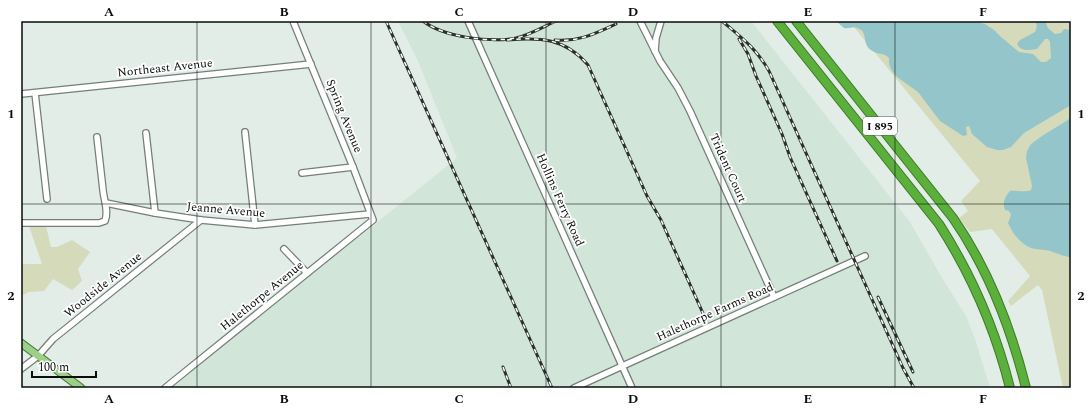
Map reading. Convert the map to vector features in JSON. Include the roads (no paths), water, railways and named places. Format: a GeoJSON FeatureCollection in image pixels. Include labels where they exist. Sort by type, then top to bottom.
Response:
{"type":"FeatureCollection","features":[{"type":"Feature","properties":{"kind":"highway","name":"I 895"},"geometry":{"type":"LineString","coordinates":[[777,21],[939,224],[982,300],[998,345],[1010,388]]}},
{"type":"Feature","properties":{"kind":"highway","name":"I 895"},"geometry":{"type":"LineString","coordinates":[[796,21],[964,233],[1000,303],[1015,347],[1026,388]]}},
{"type":"Feature","properties":{"kind":"main road"},"geometry":{"type":"LineString","coordinates":[[21,343],[80,388]]}},
{"type":"Feature","properties":{"kind":"street","name":"Spring Avenue"},"geometry":{"type":"LineString","coordinates":[[293,21],[353,167],[373,220]]}},
{"type":"Feature","properties":{"kind":"street","name":"Hollins Ferry Road"},"geometry":{"type":"LineString","coordinates":[[468,21],[632,388]]}},
{"type":"Feature","properties":{"kind":"street","name":"Trident Court"},"geometry":{"type":"LineString","coordinates":[[640,21],[655,52],[678,88],[690,111],[774,297]]}},
{"type":"Feature","properties":{"kind":"street"},"geometry":{"type":"LineString","coordinates":[[655,52],[656,38],[661,21]]}},
{"type":"Feature","properties":{"kind":"street","name":"Northeast Avenue"},"geometry":{"type":"LineString","coordinates":[[21,94],[311,64]]}},
{"type":"Feature","properties":{"kind":"street"},"geometry":{"type":"LineString","coordinates":[[35,93],[47,199]]}},
{"type":"Feature","properties":{"kind":"street"},"geometry":{"type":"LineString","coordinates":[[245,132],[255,225]]}},
{"type":"Feature","properties":{"kind":"street"},"geometry":{"type":"LineString","coordinates":[[146,133],[155,213]]}},
{"type":"Feature","properties":{"kind":"street"},"geometry":{"type":"LineString","coordinates":[[21,223],[105,222],[107,215],[106,203],[103,193],[97,136]]}},
{"type":"Feature","properties":{"kind":"street"},"geometry":{"type":"LineString","coordinates":[[302,173],[353,167]]}},
{"type":"Feature","properties":{"kind":"street","name":"Jeanne Avenue"},"geometry":{"type":"LineString","coordinates":[[106,203],[155,213],[201,220],[255,225],[370,214]]}},
{"type":"Feature","properties":{"kind":"street","name":"Woodside Avenue"},"geometry":{"type":"LineString","coordinates":[[21,369],[38,356],[53,339],[201,220]]}},
{"type":"Feature","properties":{"kind":"street","name":"Halethorpe Avenue"},"geometry":{"type":"LineString","coordinates":[[165,388],[373,220]]}},
{"type":"Feature","properties":{"kind":"street"},"geometry":{"type":"LineString","coordinates":[[284,249],[308,273]]}},
{"type":"Feature","properties":{"kind":"street","name":"Halethorpe Farms Road"},"geometry":{"type":"LineString","coordinates":[[574,388],[865,256]]}},
{"type":"Feature","properties":{"kind":"water"},"geometry":{"type":"Polygon","coordinates":[[[836,21],[976,22],[985,24],[994,30],[1019,52],[1033,54],[1041,62],[1046,62],[1051,58],[1050,42],[1048,39],[1045,39],[1037,49],[1023,49],[1017,44],[1020,40],[1035,32],[1037,26],[1035,21],[1045,21],[1048,28],[1055,34],[1061,33],[1064,29],[1071,30],[1071,105],[1024,133],[1011,147],[1003,150],[997,150],[987,147],[972,134],[969,126],[966,127],[967,135],[963,136],[940,121],[918,92],[897,77],[892,71],[889,64],[889,58],[885,55],[873,52],[868,47],[864,34],[861,30],[855,27],[844,28],[836,21]]]}},
{"type":"Feature","properties":{"kind":"water"},"geometry":{"type":"Polygon","coordinates":[[[1071,118],[1071,257],[1063,256],[1048,250],[1033,249],[1024,244],[1017,238],[1008,223],[1011,215],[1009,211],[1005,210],[1004,202],[1005,197],[1010,191],[1031,190],[1032,186],[1026,158],[1027,151],[1031,144],[1071,118]]]}},
{"type":"Feature","properties":{"kind":"railway"},"geometry":{"type":"LineString","coordinates":[[386,21],[552,388]]}},
{"type":"Feature","properties":{"kind":"railway"},"geometry":{"type":"LineString","coordinates":[[423,21],[432,27],[454,35],[493,40],[521,37],[556,21]]}},
{"type":"Feature","properties":{"kind":"railway"},"geometry":{"type":"LineString","coordinates":[[722,21],[754,50],[769,71],[903,368],[914,388]]}},
{"type":"Feature","properties":{"kind":"railway"},"geometry":{"type":"LineString","coordinates":[[555,40],[572,40],[593,34],[616,24]]}},
{"type":"Feature","properties":{"kind":"railway"},"geometry":{"type":"LineString","coordinates":[[507,40],[541,39],[561,44],[570,49],[588,65],[647,196],[661,220],[706,320]]}},
{"type":"Feature","properties":{"kind":"railway"},"geometry":{"type":"LineString","coordinates":[[739,39],[748,54],[756,76],[782,134],[790,157],[837,261]]}},
{"type":"Feature","properties":{"kind":"railway"},"geometry":{"type":"LineString","coordinates":[[878,297],[913,372]]}},
{"type":"Feature","properties":{"kind":"railway"},"geometry":{"type":"LineString","coordinates":[[503,367],[511,388]]}}]}
